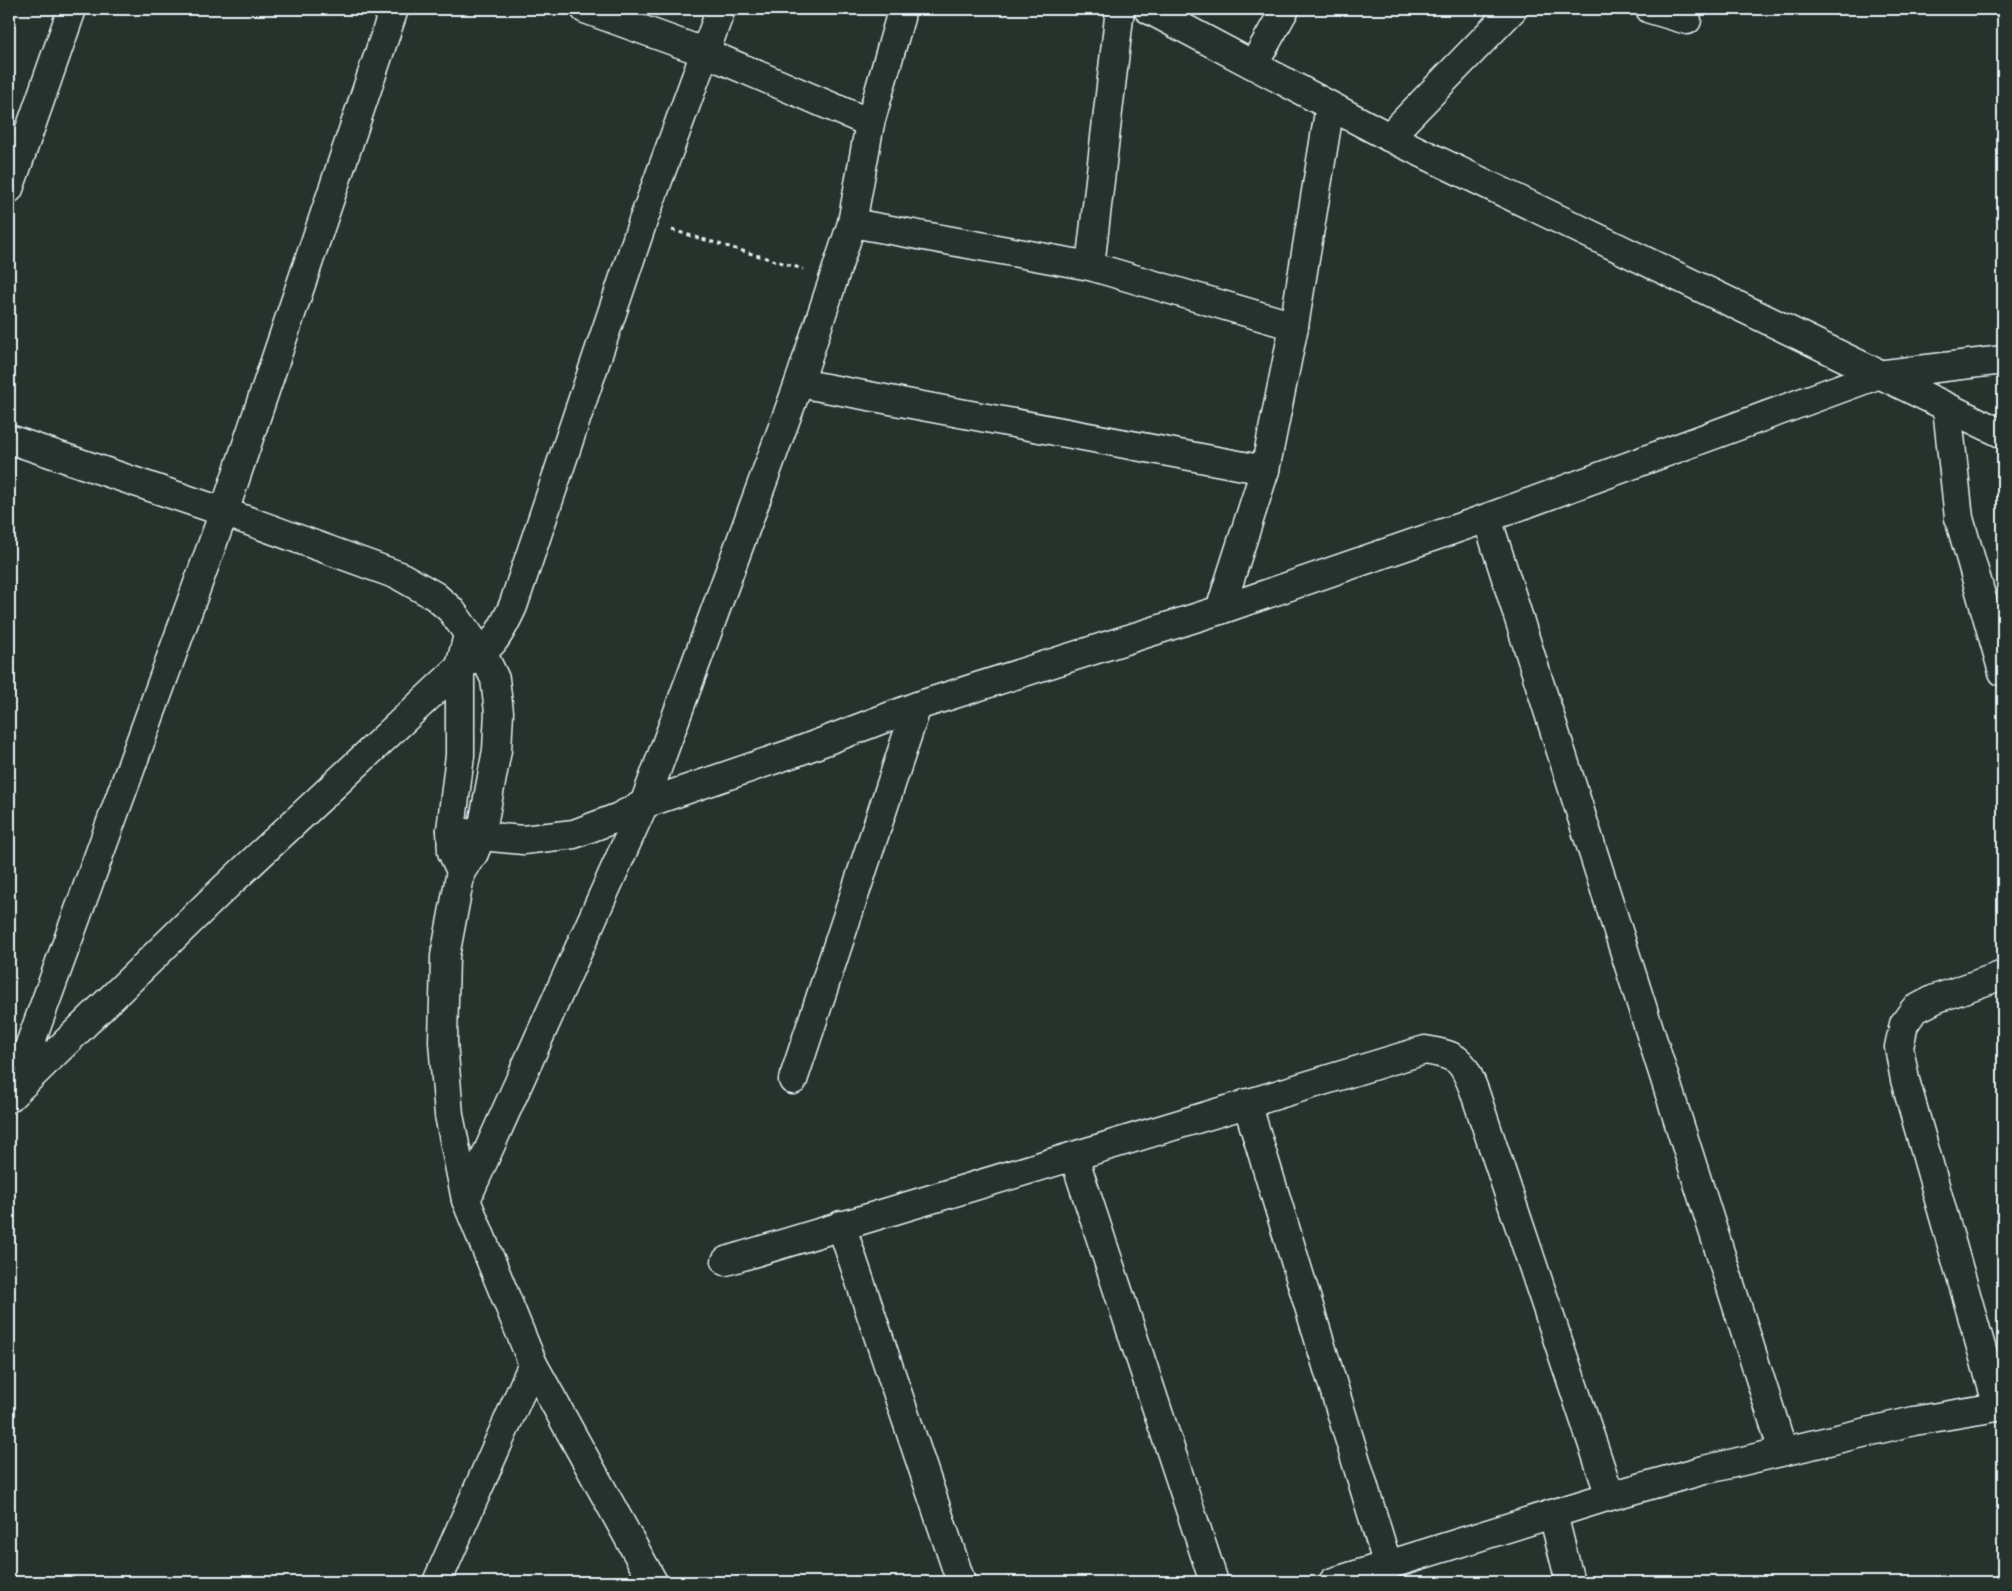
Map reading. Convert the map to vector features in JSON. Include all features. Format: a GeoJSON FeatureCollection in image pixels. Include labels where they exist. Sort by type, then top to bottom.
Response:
{"type":"FeatureCollection","features":[{"type":"Feature","properties":{"kind":"street"},"geometry":{"type":"LineString","coordinates":[[9,189],[72,9]]}},
{"type":"Feature","properties":{"kind":"street"},"geometry":{"type":"LineString","coordinates":[[9,1098],[26,1058],[224,512],[394,9]]}},
{"type":"Feature","properties":{"kind":"street"},"geometry":{"type":"LineString","coordinates":[[584,9],[704,52],[870,123]]}},
{"type":"Feature","properties":{"kind":"street"},"geometry":{"type":"LineString","coordinates":[[26,1058],[217,895],[460,667],[476,644],[501,632],[513,606],[643,221],[721,9]]}},
{"type":"Feature","properties":{"kind":"street"},"geometry":{"type":"LineString","coordinates":[[466,1200],[644,804],[799,383],[852,223],[870,123],[900,18],[900,9]]}},
{"type":"Feature","properties":{"kind":"street"},"geometry":{"type":"LineString","coordinates":[[1090,266],[1120,9]]}},
{"type":"Feature","properties":{"kind":"street"},"geometry":{"type":"LineString","coordinates":[[1148,9],[1389,137],[1877,375],[2003,434]]}},
{"type":"Feature","properties":{"kind":"street"},"geometry":{"type":"LineString","coordinates":[[1254,64],[1286,9]]}},
{"type":"Feature","properties":{"kind":"street"},"geometry":{"type":"LineString","coordinates":[[1389,137],[1513,9]]}},
{"type":"Feature","properties":{"kind":"street"},"geometry":{"type":"LineString","coordinates":[[1650,9],[1687,20]]}},
{"type":"Feature","properties":{"kind":"street"},"geometry":{"type":"LineString","coordinates":[[1220,610],[1265,470],[1294,326],[1330,106]]}},
{"type":"Feature","properties":{"kind":"street"},"geometry":{"type":"LineString","coordinates":[[852,223],[1090,266],[1294,326]]}},
{"type":"Feature","properties":{"kind":"street"},"geometry":{"type":"LineString","coordinates":[[451,830],[481,836],[523,840],[574,834],[620,816],[644,804],[799,751],[917,706],[1220,610],[1487,518],[1877,375],[2003,360]]}},
{"type":"Feature","properties":{"kind":"street"},"geometry":{"type":"LineString","coordinates":[[799,383],[1265,470]]}},
{"type":"Feature","properties":{"kind":"street"},"geometry":{"type":"LineString","coordinates":[[1947,408],[1958,518],[2003,672]]}},
{"type":"Feature","properties":{"kind":"street"},"geometry":{"type":"LineString","coordinates":[[9,439],[224,512],[400,576],[451,610],[476,644],[495,679],[500,712],[497,750],[481,836],[474,853],[461,871],[445,956],[444,1042],[449,1115],[466,1200],[533,1364],[653,1578]]}},
{"type":"Feature","properties":{"kind":"street"},"geometry":{"type":"LineString","coordinates":[[1487,518],[1783,1451]]}},
{"type":"Feature","properties":{"kind":"street"},"geometry":{"type":"LineString","coordinates":[[460,667],[460,755],[451,830],[452,852],[461,871]]}},
{"type":"Feature","properties":{"kind":"street"},"geometry":{"type":"LineString","coordinates":[[793,1080],[917,706]]}},
{"type":"Feature","properties":{"kind":"street"},"geometry":{"type":"LineString","coordinates":[[1333,1582],[1610,1496],[1783,1451],[1914,1420],[2001,1407],[1905,1080],[1899,1047],[1904,1024],[1914,1010],[1935,999],[2003,975]]}},
{"type":"Feature","properties":{"kind":"street"},"geometry":{"type":"LineString","coordinates":[[726,1261],[1425,1050],[1452,1056],[1464,1066],[1610,1496]]}},
{"type":"Feature","properties":{"kind":"street"},"geometry":{"type":"LineString","coordinates":[[1247,1103],[1388,1566]]}},
{"type":"Feature","properties":{"kind":"street"},"geometry":{"type":"LineString","coordinates":[[1074,1157],[1214,1582]]}},
{"type":"Feature","properties":{"kind":"street"},"geometry":{"type":"LineString","coordinates":[[841,1226],[961,1582]]}},
{"type":"Feature","properties":{"kind":"street"},"geometry":{"type":"LineString","coordinates":[[437,1582],[533,1364]]}},
{"type":"Feature","properties":{"kind":"street"},"geometry":{"type":"LineString","coordinates":[[1553,1514],[1570,1582]]}},
{"type":"Feature","properties":{"kind":"path"},"geometry":{"type":"LineString","coordinates":[[643,221],[834,279]]}}]}
